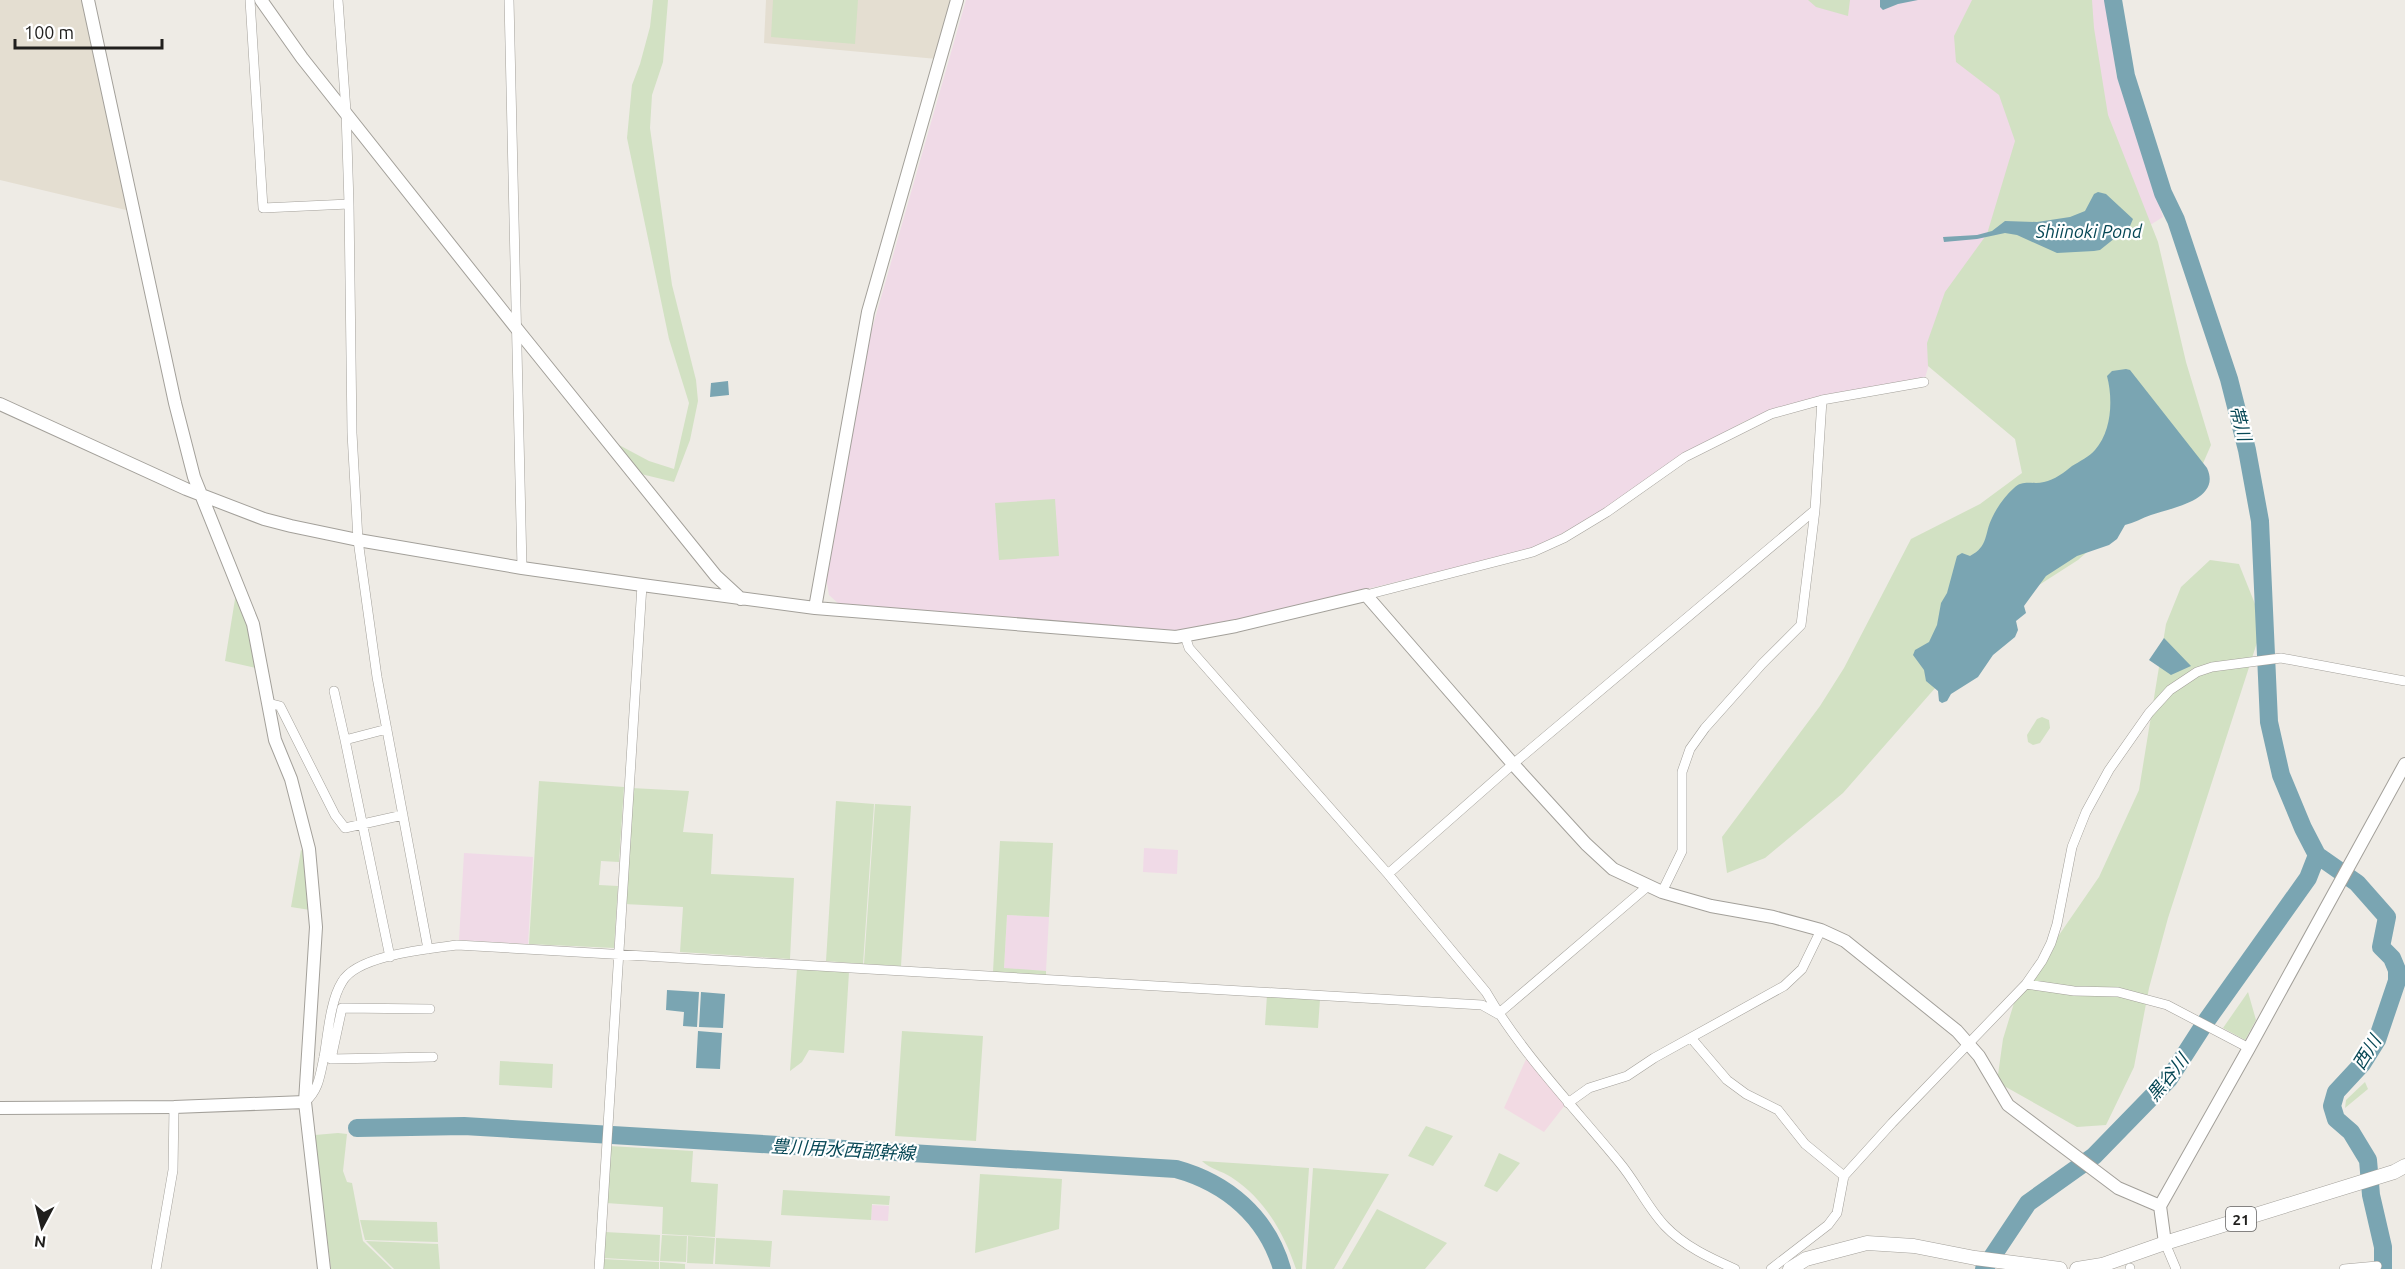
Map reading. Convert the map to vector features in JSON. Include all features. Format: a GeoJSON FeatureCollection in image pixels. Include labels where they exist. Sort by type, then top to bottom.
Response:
{"type":"FeatureCollection","features":[{"type":"Feature","properties":{"kind":"main road","name":"21"},"geometry":{"type":"LineString","coordinates":[[2077,1269],[2103,1267],[2165,1243],[2394,1172],[2405,1166]]}},
{"type":"Feature","properties":{"kind":"main road"},"geometry":{"type":"LineString","coordinates":[[1790,1269],[1867,1243],[1914,1246],[1975,1258],[2060,1269]]}},
{"type":"Feature","properties":{"kind":"street"},"geometry":{"type":"LineString","coordinates":[[88,0],[175,403],[200,493],[248,608],[263,671],[275,740],[291,779],[305,829],[313,884],[316,927],[305,1102],[324,1269]]}},
{"type":"Feature","properties":{"kind":"street"},"geometry":{"type":"LineString","coordinates":[[250,0],[264,208],[349,204]]}},
{"type":"Feature","properties":{"kind":"street"},"geometry":{"type":"LineString","coordinates":[[261,0],[303,57],[517,329],[716,576],[741,599]]}},
{"type":"Feature","properties":{"kind":"street"},"geometry":{"type":"LineString","coordinates":[[338,0],[346,111],[352,433],[358,540],[377,677],[428,949]]}},
{"type":"Feature","properties":{"kind":"street"},"geometry":{"type":"LineString","coordinates":[[509,0],[522,568]]}},
{"type":"Feature","properties":{"kind":"street"},"geometry":{"type":"LineString","coordinates":[[815,608],[868,312],[957,0]]}},
{"type":"Feature","properties":{"kind":"street"},"geometry":{"type":"LineString","coordinates":[[0,404],[264,519],[358,540],[522,568],[815,608],[1023,626],[1185,636],[1366,595],[1533,552],[1564,538],[1607,512],[1685,457],[1771,414],[1822,400],[1924,382]]}},
{"type":"Feature","properties":{"kind":"street"},"geometry":{"type":"LineString","coordinates":[[1662,892],[1682,851],[1682,772],[1690,749],[1705,728],[1747,680],[1801,624],[1815,510],[1822,400]]}},
{"type":"Feature","properties":{"kind":"street"},"geometry":{"type":"LineString","coordinates":[[1388,874],[1513,764],[1815,510]]}},
{"type":"Feature","properties":{"kind":"street"},"geometry":{"type":"LineString","coordinates":[[599,1269],[617,953],[642,585]]}},
{"type":"Feature","properties":{"kind":"street"},"geometry":{"type":"LineString","coordinates":[[1366,595],[1513,764],[1586,844],[1613,869],[1662,892],[1711,906],[1773,917],[1821,930],[1845,941],[1944,1019],[1969,1044],[1979,1056],[2008,1105],[2118,1188],[2160,1206]]}},
{"type":"Feature","properties":{"kind":"street"},"geometry":{"type":"LineString","coordinates":[[1185,636],[1189,648],[1388,874],[1486,992],[1498,1014],[1568,1103],[1621,1164],[1665,1226],[1695,1249],[1735,1269]]}},
{"type":"Feature","properties":{"kind":"street"},"geometry":{"type":"LineString","coordinates":[[1771,1269],[1828,1225],[1837,1213],[1844,1176],[2026,984],[2042,961],[2051,943],[2077,830],[2109,770],[2149,712],[2170,690],[2197,672],[2228,663],[2281,658],[2405,681]]}},
{"type":"Feature","properties":{"kind":"street"},"geometry":{"type":"LineString","coordinates":[[334,691],[390,957]]}},
{"type":"Feature","properties":{"kind":"street"},"geometry":{"type":"LineString","coordinates":[[268,703],[280,706],[335,815],[345,828],[403,815]]}},
{"type":"Feature","properties":{"kind":"street"},"geometry":{"type":"LineString","coordinates":[[345,740],[387,729]]}},
{"type":"Feature","properties":{"kind":"street"},"geometry":{"type":"LineString","coordinates":[[2176,1269],[2165,1243],[2160,1206],[2405,764]]}},
{"type":"Feature","properties":{"kind":"street"},"geometry":{"type":"LineString","coordinates":[[1498,1014],[1648,886]]}},
{"type":"Feature","properties":{"kind":"street"},"geometry":{"type":"LineString","coordinates":[[1568,1103],[1589,1088],[1627,1076],[1654,1058],[1784,986],[1802,969],[1821,930]]}},
{"type":"Feature","properties":{"kind":"street"},"geometry":{"type":"LineString","coordinates":[[0,1108],[174,1107],[305,1102],[317,1089],[340,984],[351,970],[390,957],[457,945],[1482,1005],[1498,1014]]}},
{"type":"Feature","properties":{"kind":"street"},"geometry":{"type":"LineString","coordinates":[[2026,984],[2074,991],[2118,992],[2167,1005],[2249,1048]]}},
{"type":"Feature","properties":{"kind":"street"},"geometry":{"type":"LineString","coordinates":[[430,1009],[342,1008],[331,1059],[433,1057]]}},
{"type":"Feature","properties":{"kind":"street"},"geometry":{"type":"LineString","coordinates":[[1692,1039],[1726,1080],[1746,1094],[1778,1110],[1805,1144],[1844,1176]]}},
{"type":"Feature","properties":{"kind":"street"},"geometry":{"type":"LineString","coordinates":[[156,1269],[173,1170],[174,1107]]}},
{"type":"Feature","properties":{"kind":"street"},"geometry":{"type":"LineString","coordinates":[[2344,1269],[2377,1266]]}},
{"type":"Feature","properties":{"kind":"shaded area"},"geometry":{"type":"Polygon","coordinates":[[[0,0],[87,0],[128,208],[126,210],[0,180],[0,0]]]}},
{"type":"Feature","properties":{"kind":"shaded area"},"geometry":{"type":"Polygon","coordinates":[[[766,0],[954,0],[937,59],[764,43],[766,0]]]}},
{"type":"Feature","properties":{"kind":"shaded area"},"geometry":{"type":"Polygon","coordinates":[[[966,0],[2107,0],[2116,74],[2163,217],[2084,266],[1944,312],[1925,378],[1768,412],[1743,422],[1683,456],[1606,509],[1536,548],[1185,633],[840,605],[829,595],[826,578],[870,336],[966,0]]]}},
{"type":"Feature","properties":{"kind":"shaded area"},"geometry":{"type":"Polygon","coordinates":[[[1144,848],[1178,850],[1177,874],[1143,872],[1144,848]]]}},
{"type":"Feature","properties":{"kind":"shaded area"},"geometry":{"type":"Polygon","coordinates":[[[464,853],[533,857],[528,944],[459,940],[464,853]]]}},
{"type":"Feature","properties":{"kind":"shaded area"},"geometry":{"type":"Polygon","coordinates":[[[1007,915],[1049,917],[1046,971],[1004,969],[1007,915]]]}},
{"type":"Feature","properties":{"kind":"shaded area"},"geometry":{"type":"Polygon","coordinates":[[[1527,1057],[1565,1105],[1544,1132],[1504,1108],[1527,1057]]]}},
{"type":"Feature","properties":{"kind":"shaded area"},"geometry":{"type":"Polygon","coordinates":[[[872,1205],[889,1206],[888,1221],[871,1220],[872,1205]]]}},
{"type":"Feature","properties":{"kind":"green space"},"geometry":{"type":"Polygon","coordinates":[[[653,0],[668,0],[663,62],[652,95],[650,128],[672,285],[696,380],[698,401],[690,440],[674,482],[641,474],[619,445],[649,461],[674,469],[689,403],[669,339],[627,138],[632,85],[650,27],[653,0]]]}},
{"type":"Feature","properties":{"kind":"green space"},"geometry":{"type":"Polygon","coordinates":[[[773,0],[858,0],[855,44],[771,37],[773,0]]]}},
{"type":"Feature","properties":{"kind":"green space"},"geometry":{"type":"Polygon","coordinates":[[[1808,0],[1850,0],[1848,16],[1816,7],[1808,0]]]}},
{"type":"Feature","properties":{"kind":"green space"},"geometry":{"type":"Polygon","coordinates":[[[1972,0],[2092,0],[2094,28],[2108,115],[2158,242],[2186,362],[2211,445],[2201,468],[2137,508],[2078,560],[2025,594],[1972,646],[1843,793],[1765,858],[1727,873],[1722,837],[1820,706],[1844,668],[1911,539],[1980,504],[2022,473],[2015,439],[1928,366],[1927,343],[1945,292],[1987,234],[2015,141],[1999,95],[1956,62],[1954,36],[1972,0]]]}},
{"type":"Feature","properties":{"kind":"green space"},"geometry":{"type":"Polygon","coordinates":[[[1055,499],[1059,556],[999,560],[995,503],[1055,499]]]}},
{"type":"Feature","properties":{"kind":"green space"},"geometry":{"type":"Polygon","coordinates":[[[2210,560],[2239,564],[2263,624],[2168,918],[2149,988],[2134,1067],[2106,1125],[2077,1127],[1997,1082],[2003,1039],[2014,1003],[2099,877],[2139,790],[2166,624],[2181,587],[2210,560]]]}},
{"type":"Feature","properties":{"kind":"green space"},"geometry":{"type":"Polygon","coordinates":[[[236,593],[248,623],[256,668],[225,661],[236,593]]]}},
{"type":"Feature","properties":{"kind":"green space"},"geometry":{"type":"Polygon","coordinates":[[[2042,717],[2049,720],[2050,728],[2040,743],[2033,745],[2028,742],[2027,735],[2037,719],[2042,717]]]}},
{"type":"Feature","properties":{"kind":"green space"},"geometry":{"type":"Polygon","coordinates":[[[539,781],[624,787],[619,862],[601,861],[599,885],[618,886],[614,948],[529,944],[539,781]]]}},
{"type":"Feature","properties":{"kind":"green space"},"geometry":{"type":"Polygon","coordinates":[[[631,788],[689,791],[683,832],[713,834],[711,874],[794,878],[790,959],[680,952],[683,907],[624,904],[631,788]]]}},
{"type":"Feature","properties":{"kind":"green space"},"geometry":{"type":"Polygon","coordinates":[[[836,801],[874,804],[863,964],[826,961],[836,801]]]}},
{"type":"Feature","properties":{"kind":"green space"},"geometry":{"type":"Polygon","coordinates":[[[875,804],[911,806],[901,966],[864,964],[875,804]]]}},
{"type":"Feature","properties":{"kind":"green space"},"geometry":{"type":"Polygon","coordinates":[[[1000,841],[1053,843],[1049,917],[1007,915],[1004,968],[1046,971],[1046,975],[993,972],[1000,841]]]}},
{"type":"Feature","properties":{"kind":"green space"},"geometry":{"type":"Polygon","coordinates":[[[301,850],[303,851],[310,910],[291,907],[301,850]]]}},
{"type":"Feature","properties":{"kind":"green space"},"geometry":{"type":"Polygon","coordinates":[[[797,968],[849,972],[844,1053],[809,1050],[802,1062],[790,1071],[797,968]]]}},
{"type":"Feature","properties":{"kind":"green space"},"geometry":{"type":"Polygon","coordinates":[[[2248,992],[2256,1020],[2245,1040],[2223,1028],[2248,992]]]}},
{"type":"Feature","properties":{"kind":"green space"},"geometry":{"type":"Polygon","coordinates":[[[1267,995],[1320,999],[1318,1028],[1265,1025],[1267,995]]]}},
{"type":"Feature","properties":{"kind":"green space"},"geometry":{"type":"Polygon","coordinates":[[[902,1031],[983,1036],[976,1141],[895,1136],[902,1031]]]}},
{"type":"Feature","properties":{"kind":"green space"},"geometry":{"type":"Polygon","coordinates":[[[500,1061],[553,1064],[552,1088],[499,1085],[500,1061]]]}},
{"type":"Feature","properties":{"kind":"green space"},"geometry":{"type":"Polygon","coordinates":[[[2365,1082],[2368,1089],[2345,1108],[2346,1100],[2365,1082]]]}},
{"type":"Feature","properties":{"kind":"green space"},"geometry":{"type":"Polygon","coordinates":[[[1426,1126],[1453,1136],[1433,1166],[1408,1156],[1426,1126]]]}},
{"type":"Feature","properties":{"kind":"green space"},"geometry":{"type":"Polygon","coordinates":[[[347,1134],[343,1171],[347,1182],[352,1183],[363,1241],[392,1269],[331,1269],[315,1135],[347,1134]]]}},
{"type":"Feature","properties":{"kind":"green space"},"geometry":{"type":"Polygon","coordinates":[[[610,1146],[693,1151],[691,1182],[718,1184],[715,1237],[662,1234],[663,1207],[606,1203],[610,1146]]]}},
{"type":"Feature","properties":{"kind":"green space"},"geometry":{"type":"Polygon","coordinates":[[[1499,1153],[1520,1163],[1497,1192],[1484,1186],[1499,1153]]]}},
{"type":"Feature","properties":{"kind":"green space"},"geometry":{"type":"Polygon","coordinates":[[[1202,1161],[1309,1168],[1302,1269],[1296,1269],[1279,1230],[1253,1195],[1231,1177],[1202,1161]]]}},
{"type":"Feature","properties":{"kind":"green space"},"geometry":{"type":"Polygon","coordinates":[[[1313,1168],[1389,1174],[1334,1269],[1306,1269],[1313,1168]]]}},
{"type":"Feature","properties":{"kind":"green space"},"geometry":{"type":"Polygon","coordinates":[[[980,1174],[1062,1179],[1059,1229],[975,1253],[980,1174]]]}},
{"type":"Feature","properties":{"kind":"green space"},"geometry":{"type":"Polygon","coordinates":[[[783,1190],[890,1196],[889,1205],[872,1204],[871,1220],[781,1215],[783,1190]]]}},
{"type":"Feature","properties":{"kind":"green space"},"geometry":{"type":"Polygon","coordinates":[[[1377,1209],[1447,1243],[1425,1269],[1342,1269],[1377,1209]]]}},
{"type":"Feature","properties":{"kind":"green space"},"geometry":{"type":"Polygon","coordinates":[[[360,1220],[437,1222],[438,1242],[365,1240],[360,1220]]]}},
{"type":"Feature","properties":{"kind":"green space"},"geometry":{"type":"Polygon","coordinates":[[[605,1232],[660,1235],[659,1261],[603,1258],[605,1232]]]}},
{"type":"Feature","properties":{"kind":"green space"},"geometry":{"type":"Polygon","coordinates":[[[662,1235],[687,1236],[686,1262],[660,1261],[662,1235]]]}},
{"type":"Feature","properties":{"kind":"green space"},"geometry":{"type":"Polygon","coordinates":[[[688,1236],[715,1238],[713,1264],[687,1263],[688,1236]]]}},
{"type":"Feature","properties":{"kind":"green space"},"geometry":{"type":"Polygon","coordinates":[[[716,1238],[772,1241],[770,1267],[715,1264],[716,1238]]]}},
{"type":"Feature","properties":{"kind":"green space"},"geometry":{"type":"Polygon","coordinates":[[[366,1241],[438,1244],[440,1269],[394,1269],[366,1241]]]}},
{"type":"Feature","properties":{"kind":"green space"},"geometry":{"type":"Polygon","coordinates":[[[603,1259],[659,1262],[659,1269],[603,1269],[603,1259]]]}},
{"type":"Feature","properties":{"kind":"green space"},"geometry":{"type":"Polygon","coordinates":[[[660,1262],[685,1264],[685,1269],[660,1269],[660,1262]]]}},
{"type":"Feature","properties":{"kind":"water"},"geometry":{"type":"Polygon","coordinates":[[[1880,0],[1918,0],[1883,10],[1880,7],[1880,0]]]}},
{"type":"Feature","properties":{"kind":"water","name":"Shiinoki Pond"},"geometry":{"type":"Polygon","coordinates":[[[2098,192],[2106,194],[2133,219],[2130,226],[2100,250],[2057,253],[2017,235],[2005,233],[1977,239],[1944,242],[1943,237],[1977,235],[1992,231],[2005,221],[2037,222],[2070,217],[2085,211],[2094,194],[2098,192]]]}},
{"type":"Feature","properties":{"kind":"water"},"geometry":{"type":"Polygon","coordinates":[[[2130,370],[2207,468],[2210,479],[2207,488],[2192,501],[2125,525],[2117,539],[2109,545],[2077,556],[2046,576],[2024,606],[2026,613],[2016,621],[2018,630],[2015,637],[1993,655],[1978,677],[1951,694],[1947,701],[1942,703],[1939,701],[1938,691],[1926,681],[1924,670],[1913,655],[1915,650],[1929,642],[1937,625],[1941,603],[1947,593],[1957,556],[1962,553],[1970,556],[1980,548],[1996,510],[2017,485],[2052,480],[2095,450],[2105,434],[2110,414],[2107,376],[2112,371],[2130,370]]]}},
{"type":"Feature","properties":{"kind":"water"},"geometry":{"type":"Polygon","coordinates":[[[728,381],[729,395],[710,397],[711,383],[728,381]]]}},
{"type":"Feature","properties":{"kind":"water"},"geometry":{"type":"Polygon","coordinates":[[[2164,638],[2191,666],[2171,675],[2149,660],[2164,638]]]}},
{"type":"Feature","properties":{"kind":"water"},"geometry":{"type":"Polygon","coordinates":[[[667,990],[699,992],[697,1027],[683,1026],[684,1012],[666,1010],[667,990]]]}},
{"type":"Feature","properties":{"kind":"water"},"geometry":{"type":"Polygon","coordinates":[[[701,992],[725,994],[723,1028],[699,1027],[701,992]]]}},
{"type":"Feature","properties":{"kind":"water"},"geometry":{"type":"Polygon","coordinates":[[[698,1031],[722,1033],[720,1069],[696,1068],[698,1031]]]}},
{"type":"Feature","properties":{"kind":"waterway","name":"帯川"},"geometry":{"type":"LineString","coordinates":[[2113,0],[2126,76],[2163,193],[2176,220],[2229,379],[2247,450],[2260,521],[2269,722],[2281,775],[2317,855],[2357,883],[2387,917],[2381,947],[2392,958],[2397,970],[2397,981],[2377,1040],[2362,1064],[2336,1092],[2332,1106],[2336,1119],[2351,1132],[2368,1160],[2371,1195],[2383,1247],[2383,1269]]}},
{"type":"Feature","properties":{"kind":"waterway","name":"黒谷川"},"geometry":{"type":"LineString","coordinates":[[1984,1269],[2028,1203],[2094,1156],[2169,1079],[2207,1020],[2308,878],[2317,855]]}},
{"type":"Feature","properties":{"kind":"waterway","name":"豊川用水西部幹線"},"geometry":{"type":"LineString","coordinates":[[357,1128],[464,1126],[1176,1169],[1212,1183],[1242,1205],[1266,1233],[1282,1269]]}},
{"type":"Feature","properties":{"kind":"water label","name":"西川"},"geometry":{"type":"Point","coordinates":[2366,1052]}}]}
